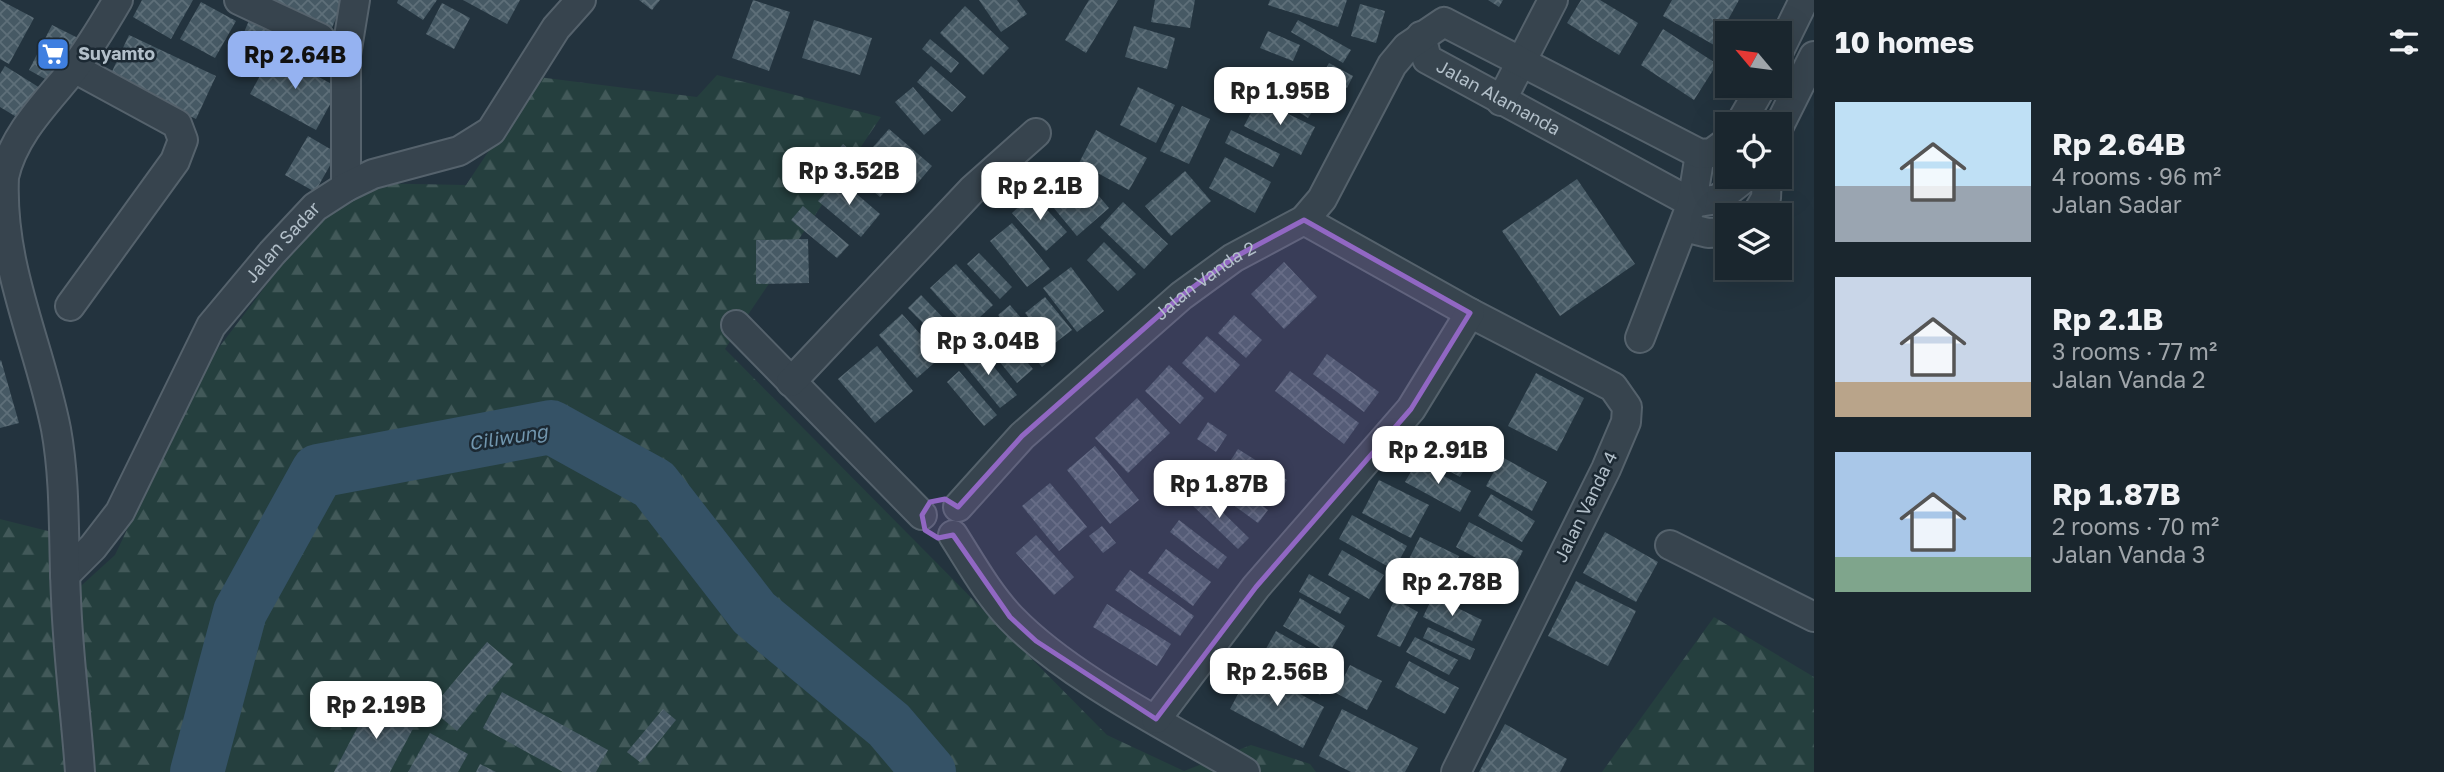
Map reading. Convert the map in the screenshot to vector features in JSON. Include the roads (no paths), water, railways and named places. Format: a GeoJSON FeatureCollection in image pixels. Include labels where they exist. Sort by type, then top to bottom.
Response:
{"type":"FeatureCollection","features":[{"type":"Feature","properties":{"kind":"street"},"geometry":{"type":"LineString","coordinates":[[239,0],[320,38]]}},
{"type":"Feature","properties":{"kind":"street"},"geometry":{"type":"LineString","coordinates":[[346,187],[346,55],[355,0]]}},
{"type":"Feature","properties":{"kind":"street","name":"Jalan Sadar"},"geometry":{"type":"LineString","coordinates":[[65,575],[93,547],[120,512],[211,326],[300,222],[315,207],[373,174],[459,150],[477,142],[491,131],[556,28],[582,0]]}},
{"type":"Feature","properties":{"kind":"street"},"geometry":{"type":"LineString","coordinates":[[1501,101],[1553,0]]}},
{"type":"Feature","properties":{"kind":"street"},"geometry":{"type":"LineString","coordinates":[[1792,24],[1804,0]]}},
{"type":"Feature","properties":{"kind":"street"},"geometry":{"type":"LineString","coordinates":[[80,772],[65,575],[64,508],[56,428],[8,279],[1,226],[4,177],[11,154],[23,131],[74,68],[111,2]]}},
{"type":"Feature","properties":{"kind":"street"},"geometry":{"type":"LineString","coordinates":[[1421,36],[1444,22],[1700,153],[1715,151]]}},
{"type":"Feature","properties":{"kind":"street","name":"Jalan Alamanda"},"geometry":{"type":"LineString","coordinates":[[1421,36],[1427,59],[1688,215],[1708,233],[1715,233]]}},
{"type":"Feature","properties":{"kind":"street","name":"Jalan Vanda 2"},"geometry":{"type":"LineString","coordinates":[[958,507],[1023,436],[1181,296],[1233,258],[1304,220],[1322,200],[1392,65],[1421,36]]}},
{"type":"Feature","properties":{"kind":"street"},"geometry":{"type":"LineString","coordinates":[[1786,112],[1814,55]]}},
{"type":"Feature","properties":{"kind":"street"},"geometry":{"type":"LineString","coordinates":[[70,306],[175,162],[183,140],[177,124],[74,68]]}},
{"type":"Feature","properties":{"kind":"street"},"geometry":{"type":"LineString","coordinates":[[791,382],[972,190],[1036,133]]}},
{"type":"Feature","properties":{"kind":"street"},"geometry":{"type":"LineString","coordinates":[[1640,338],[1688,215],[1700,153]]}},
{"type":"Feature","properties":{"kind":"street"},"geometry":{"type":"LineString","coordinates":[[1688,215],[1731,189]]}},
{"type":"Feature","properties":{"kind":"street"},"geometry":{"type":"LineString","coordinates":[[1156,719],[1256,587],[1411,409],[1470,313],[1304,220]]}},
{"type":"Feature","properties":{"kind":"street","name":"Jalan Vanda 4"},"geometry":{"type":"LineString","coordinates":[[1456,772],[1597,489],[1626,422],[1627,407],[1610,385],[1470,313]]}},
{"type":"Feature","properties":{"kind":"street"},"geometry":{"type":"LineString","coordinates":[[736,325],[922,515],[925,530],[937,538],[953,535],[961,522],[958,507],[945,499],[930,502],[922,515]]}},
{"type":"Feature","properties":{"kind":"street"},"geometry":{"type":"LineString","coordinates":[[953,535],[982,582],[1010,617],[1059,659],[1245,772]]}},
{"type":"Feature","properties":{"kind":"street"},"geometry":{"type":"LineString","coordinates":[[1670,545],[1814,617]]}},
{"type":"Feature","properties":{"kind":"waterway","name":"Ciliwung"},"geometry":{"type":"LineString","coordinates":[[197,772],[240,612],[318,471],[551,427],[654,484],[754,613],[889,725],[929,772]]}},
{"type":"Feature","properties":{"kind":"place","name":"Suyamto"},"geometry":{"type":"Point","coordinates":[53,54]}}]}
